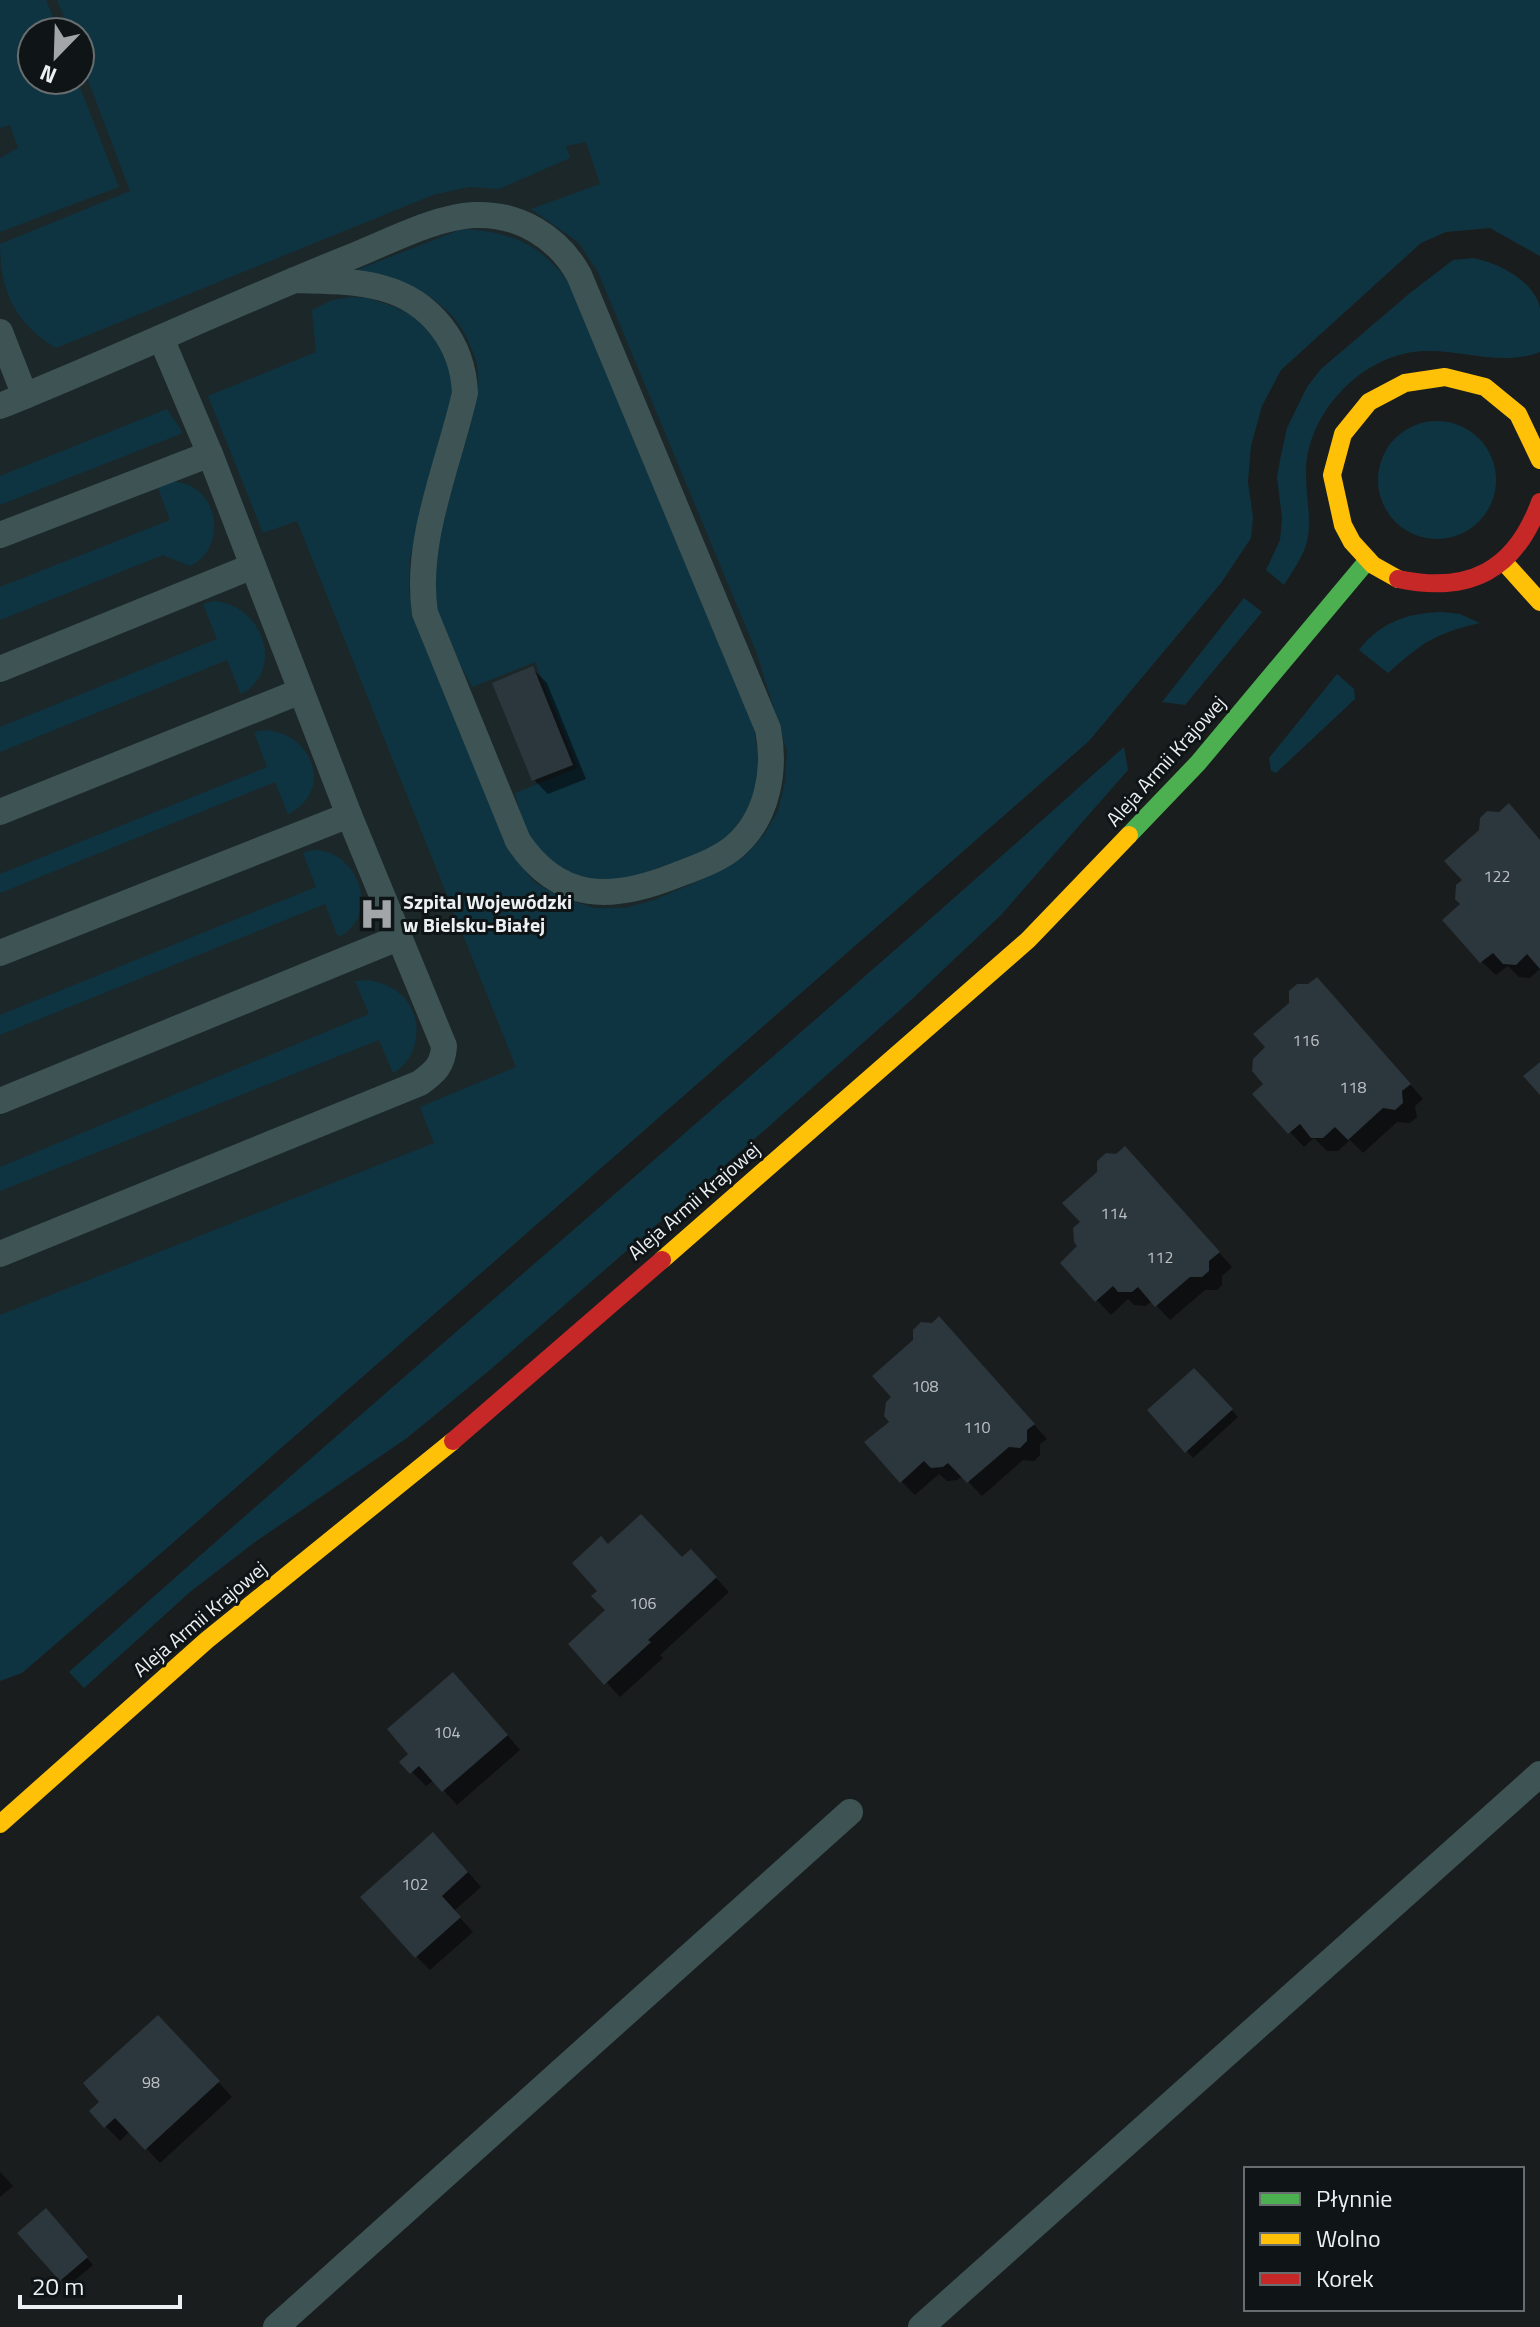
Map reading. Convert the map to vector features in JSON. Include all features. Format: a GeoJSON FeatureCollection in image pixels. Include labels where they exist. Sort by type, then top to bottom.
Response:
{"type":"FeatureCollection","features":[{"type":"Feature","properties":{"kind":"street"},"geometry":{"type":"LineString","coordinates":[[1540,460],[1523,419],[1499,396],[1471,382],[1440,376],[1408,380],[1378,394],[1355,415],[1339,443],[1332,474],[1335,506],[1347,535],[1368,560],[1392,577],[1421,585],[1450,586],[1479,578],[1504,562],[1523,543],[1540,502]]}},
{"type":"Feature","properties":{"kind":"street"},"geometry":{"type":"LineString","coordinates":[[1523,419],[1540,407]]}},
{"type":"Feature","properties":{"kind":"street","name":"Aleja Armii Krajowej"},"geometry":{"type":"LineString","coordinates":[[0,1824],[207,1640],[442,1451],[1028,940],[1198,763],[1368,560]]}},
{"type":"Feature","properties":{"kind":"street"},"geometry":{"type":"LineString","coordinates":[[1504,562],[1540,602]]}},
{"type":"Feature","properties":{"kind":"lane"},"geometry":{"type":"LineString","coordinates":[[0,406],[294,280],[452,217],[498,216],[537,230],[569,257],[579,275],[768,729],[773,753],[767,794],[748,831],[734,847],[716,858],[653,884],[603,894],[583,891],[562,882],[529,857],[518,841],[425,613],[422,593],[424,552],[465,393],[459,354],[452,339],[424,310],[384,288],[359,283],[294,280]]}},
{"type":"Feature","properties":{"kind":"lane"},"geometry":{"type":"LineString","coordinates":[[0,332],[25,396]]}},
{"type":"Feature","properties":{"kind":"lane"},"geometry":{"type":"LineString","coordinates":[[0,1254],[420,1083],[435,1072],[443,1060],[444,1046],[398,938],[210,454],[161,338]]}},
{"type":"Feature","properties":{"kind":"lane"},"geometry":{"type":"LineString","coordinates":[[0,535],[210,454]]}},
{"type":"Feature","properties":{"kind":"lane"},"geometry":{"type":"LineString","coordinates":[[0,669],[253,566]]}},
{"type":"Feature","properties":{"kind":"lane"},"geometry":{"type":"LineString","coordinates":[[0,812],[301,691]]}},
{"type":"Feature","properties":{"kind":"lane"},"geometry":{"type":"LineString","coordinates":[[0,953],[349,815]]}},
{"type":"Feature","properties":{"kind":"lane"},"geometry":{"type":"LineString","coordinates":[[0,1101],[398,938]]}},
{"type":"Feature","properties":{"kind":"lane"},"geometry":{"type":"LineString","coordinates":[[921,2327],[1540,1774]]}},
{"type":"Feature","properties":{"kind":"lane"},"geometry":{"type":"LineString","coordinates":[[276,2327],[850,1812]]}},
{"type":"Feature","properties":{"kind":"shaded area","name":"Szpital Wojewódzki w Bielsku-Białej"},"geometry":{"type":"Polygon","coordinates":[[[0,0],[552,0],[925,762],[0,1589],[0,0]]]}},
{"type":"Feature","properties":{"kind":"shaded area"},"geometry":{"type":"Polygon","coordinates":[[[0,0],[46,0],[52,16],[16,16],[16,96],[83,96],[119,187],[0,232],[0,158],[18,148],[10,125],[0,128],[0,0]]]}},
{"type":"Feature","properties":{"kind":"shaded area"},"geometry":{"type":"Polygon","coordinates":[[[57,0],[1540,0],[1540,256],[1490,228],[1446,232],[1421,243],[1281,370],[1262,406],[1251,446],[1248,482],[1253,517],[1251,538],[1221,583],[1089,741],[159,1555],[22,1673],[0,1681],[0,1315],[434,1143],[420,1107],[516,1067],[297,521],[263,533],[208,396],[316,352],[312,310],[332,300],[368,298],[395,307],[418,319],[449,357],[456,391],[410,558],[409,590],[414,620],[511,852],[534,882],[563,898],[594,908],[625,908],[654,900],[701,880],[744,857],[765,833],[778,811],[785,783],[787,751],[756,651],[598,272],[578,242],[531,209],[600,184],[586,142],[566,146],[570,158],[499,189],[469,187],[433,195],[56,348],[30,328],[13,304],[3,277],[0,244],[130,191],[94,96],[96,16],[64,16],[57,0]]]}},
{"type":"Feature","properties":{"kind":"shaded area"},"geometry":{"type":"Polygon","coordinates":[[[462,229],[496,233],[524,243],[548,259],[571,285],[750,713],[757,768],[750,803],[742,818],[730,833],[709,849],[629,879],[585,878],[559,866],[537,846],[524,824],[515,793],[578,768],[535,662],[472,687],[437,616],[433,592],[436,552],[444,513],[476,404],[478,379],[474,353],[457,321],[432,299],[403,284],[354,271],[462,229]]]}},
{"type":"Feature","properties":{"kind":"shaded area"},"geometry":{"type":"Polygon","coordinates":[[[1473,258],[1514,274],[1531,289],[1540,308],[1540,352],[1507,358],[1441,351],[1407,353],[1387,359],[1351,382],[1323,415],[1314,434],[1306,475],[1307,542],[1284,585],[1266,570],[1280,540],[1282,518],[1277,477],[1287,428],[1307,387],[1321,369],[1410,293],[1453,260],[1473,258]]]}},
{"type":"Feature","properties":{"kind":"shaded area"},"geometry":{"type":"Polygon","coordinates":[[[167,409],[183,433],[0,505],[0,476],[167,409]]]}},
{"type":"Feature","properties":{"kind":"shaded area"},"geometry":{"type":"Polygon","coordinates":[[[1437,421],[1460,425],[1479,438],[1492,457],[1496,480],[1492,503],[1479,522],[1460,535],[1437,539],[1414,535],[1395,522],[1382,503],[1378,480],[1382,457],[1395,438],[1414,425],[1437,421]]]}},
{"type":"Feature","properties":{"kind":"shaded area"},"geometry":{"type":"Polygon","coordinates":[[[170,481],[194,488],[210,506],[214,529],[212,540],[200,560],[190,566],[163,555],[0,620],[0,587],[170,520],[157,485],[170,481]]]}},
{"type":"Feature","properties":{"kind":"shaded area"},"geometry":{"type":"Polygon","coordinates":[[[1244,598],[1262,612],[1185,705],[1162,702],[1244,598]]]}},
{"type":"Feature","properties":{"kind":"shaded area"},"geometry":{"type":"Polygon","coordinates":[[[213,601],[245,613],[256,625],[263,640],[263,670],[255,683],[241,694],[227,660],[0,752],[0,727],[217,639],[203,604],[213,601]]]}},
{"type":"Feature","properties":{"kind":"shaded area"},"geometry":{"type":"Polygon","coordinates":[[[1418,614],[1460,614],[1480,623],[1430,640],[1388,673],[1359,650],[1376,632],[1396,621],[1418,614]]]}},
{"type":"Feature","properties":{"kind":"shaded area"},"geometry":{"type":"Polygon","coordinates":[[[1337,674],[1354,689],[1355,699],[1276,773],[1271,771],[1269,758],[1337,674]]]}},
{"type":"Feature","properties":{"kind":"shaded area"},"geometry":{"type":"Polygon","coordinates":[[[265,730],[296,741],[312,765],[314,779],[311,792],[302,804],[288,814],[275,782],[0,893],[0,874],[267,767],[254,732],[265,730]]]}},
{"type":"Feature","properties":{"kind":"shaded area"},"geometry":{"type":"Polygon","coordinates":[[[1124,747],[1128,770],[1001,915],[909,1002],[732,1159],[407,1438],[255,1542],[190,1592],[84,1688],[69,1672],[861,979],[1124,747]]]}},
{"type":"Feature","properties":{"kind":"shaded area"},"geometry":{"type":"Polygon","coordinates":[[[313,850],[342,860],[353,872],[359,886],[362,900],[359,915],[351,927],[338,937],[325,904],[0,1035],[0,1015],[316,887],[303,853],[313,850]]]}},
{"type":"Feature","properties":{"kind":"shaded area"},"geometry":{"type":"Polygon","coordinates":[[[368,980],[391,987],[413,1011],[416,1023],[414,1046],[403,1066],[393,1073],[379,1040],[0,1191],[0,1167],[369,1014],[355,981],[368,980]]]}},
{"type":"Feature","properties":{"kind":"building"},"geometry":{"type":"Polygon","coordinates":[[[533,666],[573,765],[532,781],[492,683],[533,666]]]}},
{"type":"Feature","properties":{"kind":"building"},"geometry":{"type":"Polygon","coordinates":[[[1509,803],[1540,840],[1540,969],[1527,954],[1516,965],[1503,964],[1493,953],[1480,963],[1442,920],[1460,904],[1455,899],[1456,885],[1462,880],[1444,861],[1479,830],[1480,818],[1487,811],[1499,812],[1509,803]]]}},
{"type":"Feature","properties":{"kind":"building"},"geometry":{"type":"Polygon","coordinates":[[[1317,977],[1411,1084],[1402,1091],[1403,1103],[1395,1110],[1383,1108],[1348,1140],[1335,1127],[1323,1138],[1311,1138],[1300,1124],[1288,1134],[1252,1094],[1263,1084],[1252,1071],[1253,1059],[1265,1047],[1253,1034],[1289,1003],[1289,991],[1297,984],[1308,984],[1317,977]]]}},
{"type":"Feature","properties":{"kind":"building"},"geometry":{"type":"Polygon","coordinates":[[[1540,1062],[1540,1095],[1523,1076],[1540,1062]]]}},
{"type":"Feature","properties":{"kind":"building"},"geometry":{"type":"Polygon","coordinates":[[[1125,1146],[1220,1252],[1209,1261],[1209,1271],[1202,1277],[1190,1277],[1155,1307],[1138,1287],[1132,1292],[1118,1292],[1113,1286],[1095,1302],[1060,1263],[1077,1246],[1073,1228],[1080,1222],[1062,1203],[1097,1172],[1097,1161],[1106,1153],[1116,1154],[1125,1146]]]}},
{"type":"Feature","properties":{"kind":"building"},"geometry":{"type":"Polygon","coordinates":[[[939,1316],[1035,1424],[1027,1430],[1027,1441],[1020,1448],[1009,1447],[967,1483],[948,1463],[943,1467],[931,1468],[924,1461],[900,1483],[864,1442],[889,1422],[884,1416],[886,1402],[891,1397],[872,1376],[913,1340],[913,1330],[921,1322],[932,1323],[939,1316]]]}},
{"type":"Feature","properties":{"kind":"building"},"geometry":{"type":"Polygon","coordinates":[[[1194,1368],[1233,1409],[1185,1453],[1147,1410],[1194,1368]]]}},
{"type":"Feature","properties":{"kind":"building"},"geometry":{"type":"Polygon","coordinates":[[[641,1514],[682,1557],[691,1549],[717,1577],[604,1685],[568,1644],[605,1610],[591,1596],[597,1591],[572,1563],[601,1536],[608,1544],[641,1514]]]}},
{"type":"Feature","properties":{"kind":"building"},"geometry":{"type":"Polygon","coordinates":[[[453,1672],[508,1735],[442,1792],[419,1766],[410,1774],[399,1762],[408,1754],[387,1729],[453,1672]]]}},
{"type":"Feature","properties":{"kind":"building"},"geometry":{"type":"Polygon","coordinates":[[[433,1832],[468,1872],[442,1896],[461,1917],[415,1958],[360,1897],[433,1832]]]}},
{"type":"Feature","properties":{"kind":"building"},"geometry":{"type":"Polygon","coordinates":[[[158,2015],[220,2081],[145,2150],[115,2118],[104,2128],[89,2111],[99,2102],[83,2083],[158,2015]]]}},
{"type":"Feature","properties":{"kind":"building"},"geometry":{"type":"Polygon","coordinates":[[[46,2208],[88,2257],[60,2281],[17,2233],[46,2208]]]}},
{"type":"Feature","properties":{"kind":"traffic: fast"},"geometry":{"type":"LineString","coordinates":[[1129,835],[1198,763],[1368,560]]}},
{"type":"Feature","properties":{"kind":"traffic: slow"},"geometry":{"type":"LineString","coordinates":[[1398,579],[1373,565],[1352,542],[1343,525],[1332,475],[1343,434],[1369,402],[1405,383],[1445,377],[1485,387],[1518,414],[1540,460]]}},
{"type":"Feature","properties":{"kind":"traffic: slow"},"geometry":{"type":"LineString","coordinates":[[1504,562],[1540,602]]}},
{"type":"Feature","properties":{"kind":"traffic: slow"},"geometry":{"type":"LineString","coordinates":[[662,1260],[1028,940],[1129,835]]}},
{"type":"Feature","properties":{"kind":"traffic: slow"},"geometry":{"type":"LineString","coordinates":[[0,1824],[207,1640],[453,1441]]}},
{"type":"Feature","properties":{"kind":"traffic: jam"},"geometry":{"type":"LineString","coordinates":[[1398,579],[1447,583],[1486,572],[1503,561],[1517,545],[1530,526],[1540,502]]}},
{"type":"Feature","properties":{"kind":"traffic: jam"},"geometry":{"type":"LineString","coordinates":[[453,1441],[662,1260]]}},
{"type":"Feature","properties":{"kind":"place","name":"Szpital Wojewódzki w Bielsku-Białej"},"geometry":{"type":"Point","coordinates":[377,914]}}]}
